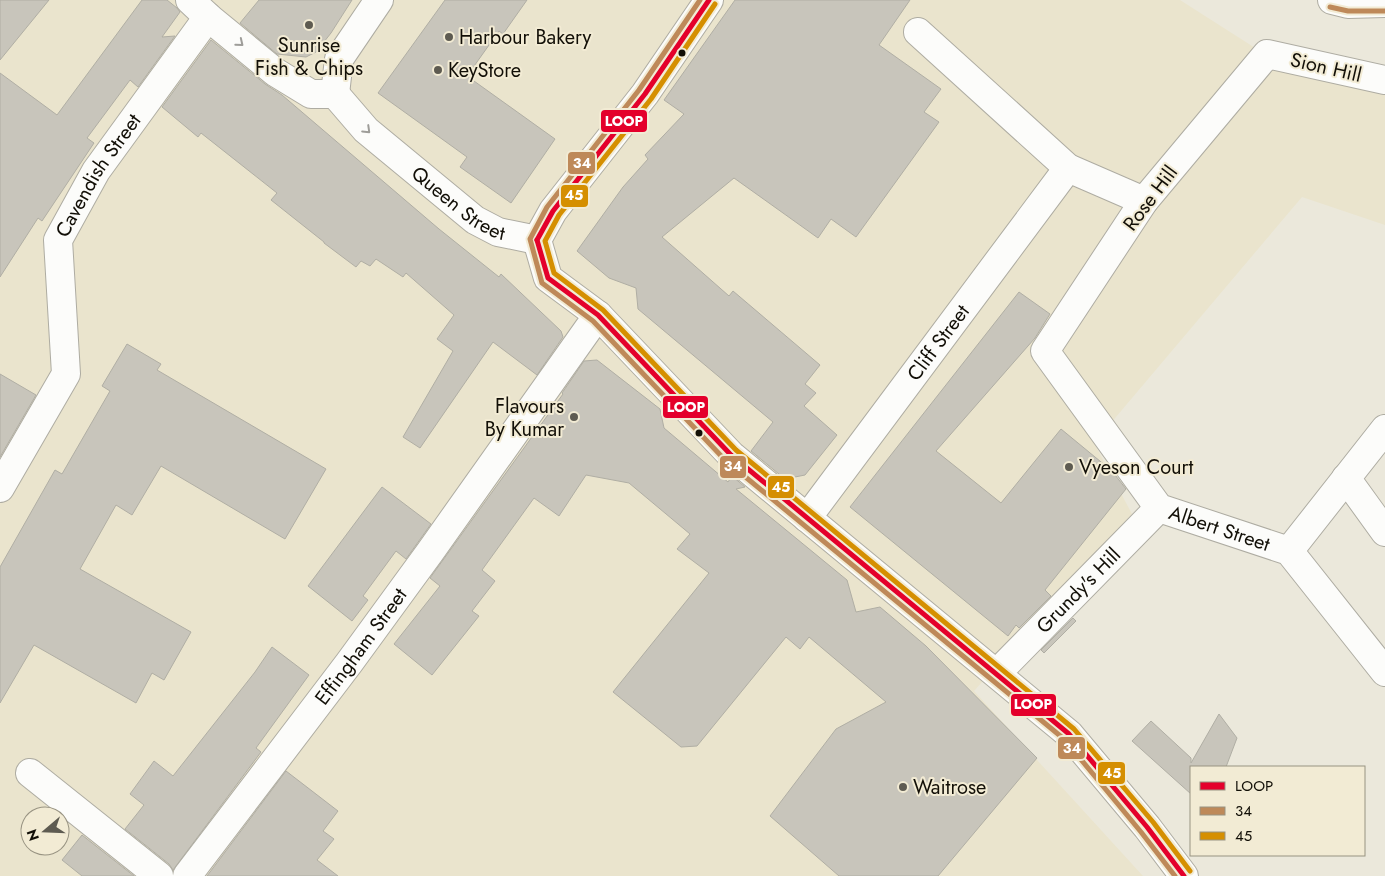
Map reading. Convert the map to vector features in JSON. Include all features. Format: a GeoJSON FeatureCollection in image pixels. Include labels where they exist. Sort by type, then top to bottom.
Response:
{"type":"FeatureCollection","features":[{"type":"Feature","properties":{"kind":"street"},"geometry":{"type":"LineString","coordinates":[[199,8],[275,72],[310,94],[335,94],[338,59],[379,0]]}},
{"type":"Feature","properties":{"kind":"street"},"geometry":{"type":"LineString","coordinates":[[537,240],[553,211],[645,94],[710,0]]}},
{"type":"Feature","properties":{"kind":"street"},"geometry":{"type":"LineString","coordinates":[[1332,0],[1348,4],[1385,4]]}},
{"type":"Feature","properties":{"kind":"street","name":"Cavendish Street"},"geometry":{"type":"LineString","coordinates":[[0,488],[66,374],[58,240],[96,171],[199,8]]}},
{"type":"Feature","properties":{"kind":"street"},"geometry":{"type":"LineString","coordinates":[[918,32],[1068,168],[1144,201]]}},
{"type":"Feature","properties":{"kind":"street","name":"Sion Hill"},"geometry":{"type":"LineString","coordinates":[[1267,54],[1385,80]]}},
{"type":"Feature","properties":{"kind":"street","name":"Rose Hill"},"geometry":{"type":"LineString","coordinates":[[1045,351],[1144,201],[1267,54]]}},
{"type":"Feature","properties":{"kind":"street","name":"Queen Street"},"geometry":{"type":"LineString","coordinates":[[335,94],[366,130],[476,220],[498,232],[537,240],[548,278],[598,315],[731,455],[997,673],[1068,734],[1147,827],[1184,876]]}},
{"type":"Feature","properties":{"kind":"street","name":"Cliff Street"},"geometry":{"type":"LineString","coordinates":[[807,518],[1068,168]]}},
{"type":"Feature","properties":{"kind":"street","name":"Effingham Street"},"geometry":{"type":"LineString","coordinates":[[187,876],[355,655],[598,315]]}},
{"type":"Feature","properties":{"kind":"street","name":"Albert Street"},"geometry":{"type":"LineString","coordinates":[[1045,351],[1160,508],[1289,551],[1385,672]]}},
{"type":"Feature","properties":{"kind":"street"},"geometry":{"type":"LineString","coordinates":[[1289,551],[1385,429]]}},
{"type":"Feature","properties":{"kind":"street"},"geometry":{"type":"LineString","coordinates":[[1346,478],[1385,532]]}},
{"type":"Feature","properties":{"kind":"street","name":"Grundy's Hill"},"geometry":{"type":"LineString","coordinates":[[997,673],[1160,508]]}},
{"type":"Feature","properties":{"kind":"street"},"geometry":{"type":"LineString","coordinates":[[30,773],[158,876]]}},
{"type":"Feature","properties":{"kind":"shaded area"},"geometry":{"type":"Polygon","coordinates":[[[0,0],[1180,0],[1263,53],[1385,92],[1385,225],[1302,197],[1094,443],[1132,514],[974,691],[1143,876],[0,876],[0,0]]]}},
{"type":"Feature","properties":{"kind":"building"},"geometry":{"type":"Polygon","coordinates":[[[0,0],[49,0],[0,60],[0,0]]]}},
{"type":"Feature","properties":{"kind":"building"},"geometry":{"type":"Polygon","coordinates":[[[142,0],[167,0],[177,8],[180,12],[162,37],[175,36],[138,87],[130,80],[87,138],[94,143],[42,221],[38,218],[0,277],[0,73],[57,115],[142,0]]]}},
{"type":"Feature","properties":{"kind":"building"},"geometry":{"type":"Polygon","coordinates":[[[259,0],[352,0],[331,33],[316,52],[306,57],[277,54],[240,23],[259,0]]]}},
{"type":"Feature","properties":{"kind":"building"},"geometry":{"type":"Polygon","coordinates":[[[445,0],[527,0],[503,34],[499,31],[467,76],[555,139],[511,203],[460,167],[467,157],[378,93],[445,0]]]}},
{"type":"Feature","properties":{"kind":"building"},"geometry":{"type":"Polygon","coordinates":[[[735,0],[910,0],[879,45],[941,89],[924,112],[939,122],[856,237],[831,219],[818,238],[734,178],[662,237],[729,296],[733,291],[820,365],[805,384],[816,393],[804,406],[837,435],[805,475],[785,479],[751,451],[773,422],[638,309],[636,288],[609,278],[577,251],[623,187],[648,159],[645,155],[684,114],[664,100],[735,0]]]}},
{"type":"Feature","properties":{"kind":"building"},"geometry":{"type":"Polygon","coordinates":[[[211,40],[265,84],[282,95],[439,229],[499,277],[501,274],[561,331],[563,337],[537,375],[493,342],[420,448],[403,437],[453,351],[437,339],[454,315],[406,273],[403,277],[376,259],[370,266],[361,261],[356,267],[271,200],[277,193],[201,133],[198,137],[162,107],[211,40]]]}},
{"type":"Feature","properties":{"kind":"building","name":"Vyeson Court"},"geometry":{"type":"Polygon","coordinates":[[[1019,292],[1050,314],[1035,338],[936,451],[1001,503],[1061,429],[1112,471],[1126,489],[1045,590],[1051,596],[1019,628],[1016,625],[1008,636],[850,507],[1019,292]]]}},
{"type":"Feature","properties":{"kind":"building"},"geometry":{"type":"Polygon","coordinates":[[[127,344],[161,364],[157,370],[326,469],[285,539],[161,466],[132,515],[116,505],[80,569],[191,632],[164,680],[152,673],[136,703],[34,645],[0,703],[0,567],[55,470],[62,474],[110,391],[102,386],[127,344]]]}},
{"type":"Feature","properties":{"kind":"building"},"geometry":{"type":"Polygon","coordinates":[[[597,360],[660,409],[664,428],[728,482],[732,476],[745,487],[736,489],[847,580],[856,612],[880,607],[926,646],[1037,758],[938,876],[839,876],[770,816],[836,729],[886,702],[809,637],[800,649],[786,637],[697,746],[681,747],[613,692],[709,573],[677,549],[690,534],[629,483],[586,475],[559,516],[534,498],[482,570],[495,581],[472,611],[479,616],[432,675],[394,644],[440,586],[430,578],[563,394],[584,361],[597,360]]]}},
{"type":"Feature","properties":{"kind":"building"},"geometry":{"type":"Polygon","coordinates":[[[0,374],[36,395],[0,457],[0,374]]]}},
{"type":"Feature","properties":{"kind":"building"},"geometry":{"type":"Polygon","coordinates":[[[382,487],[431,524],[406,559],[396,551],[363,596],[368,600],[352,621],[308,586],[382,487]]]}},
{"type":"Feature","properties":{"kind":"building"},"geometry":{"type":"Polygon","coordinates":[[[1073,618],[1076,621],[1044,653],[1041,650],[1073,618]]]}},
{"type":"Feature","properties":{"kind":"building"},"geometry":{"type":"Polygon","coordinates":[[[272,647],[309,675],[256,748],[261,752],[173,870],[169,864],[125,829],[144,805],[130,794],[154,761],[173,776],[255,672],[272,647]]]}},
{"type":"Feature","properties":{"kind":"building"},"geometry":{"type":"Polygon","coordinates":[[[1219,714],[1237,738],[1226,766],[1190,766],[1190,793],[1132,741],[1151,721],[1191,758],[1191,763],[1219,714]]]}},
{"type":"Feature","properties":{"kind":"building"},"geometry":{"type":"Polygon","coordinates":[[[286,771],[338,811],[323,831],[334,839],[317,860],[338,876],[207,876],[286,771]]]}},
{"type":"Feature","properties":{"kind":"building"},"geometry":{"type":"Polygon","coordinates":[[[82,835],[134,876],[82,876],[62,860],[65,856],[70,856],[70,850],[82,835]]]}},
{"type":"Feature","properties":{"kind":"transit line","name":"34"},"geometry":{"type":"LineString","coordinates":[[700,0],[639,90],[547,207],[530,239],[542,283],[593,321],[726,461],[1064,739],[1175,876]]}},
{"type":"Feature","properties":{"kind":"transit line","name":"LOOP"},"geometry":{"type":"LineString","coordinates":[[537,240],[553,211],[645,94],[709,0]]}},
{"type":"Feature","properties":{"kind":"transit line","name":"45"},"geometry":{"type":"LineString","coordinates":[[715,4],[651,99],[559,215],[545,241],[554,273],[603,310],[736,450],[1074,729],[1153,822],[1190,871]]}},
{"type":"Feature","properties":{"kind":"transit line","name":"34"},"geometry":{"type":"LineString","coordinates":[[1330,7],[1348,11],[1385,11]]}},
{"type":"Feature","properties":{"kind":"transit line","name":"LOOP"},"geometry":{"type":"LineString","coordinates":[[537,240],[548,278],[598,315],[731,455],[1069,734],[1147,827],[1184,876]]}},
{"type":"Feature","properties":{"kind":"place","name":"Sunrise Fish & Chips"},"geometry":{"type":"Point","coordinates":[309,25]}},
{"type":"Feature","properties":{"kind":"place","name":"Harbour Bakery"},"geometry":{"type":"Point","coordinates":[449,37]}},
{"type":"Feature","properties":{"kind":"place","name":"KeyStore"},"geometry":{"type":"Point","coordinates":[438,70]}},
{"type":"Feature","properties":{"kind":"place","name":"Flavours By Kumar"},"geometry":{"type":"Point","coordinates":[574,417]}},
{"type":"Feature","properties":{"kind":"place","name":"Vyeson Court"},"geometry":{"type":"Point","coordinates":[1069,467]}},
{"type":"Feature","properties":{"kind":"place","name":"Waitrose"},"geometry":{"type":"Point","coordinates":[903,787]}}]}
